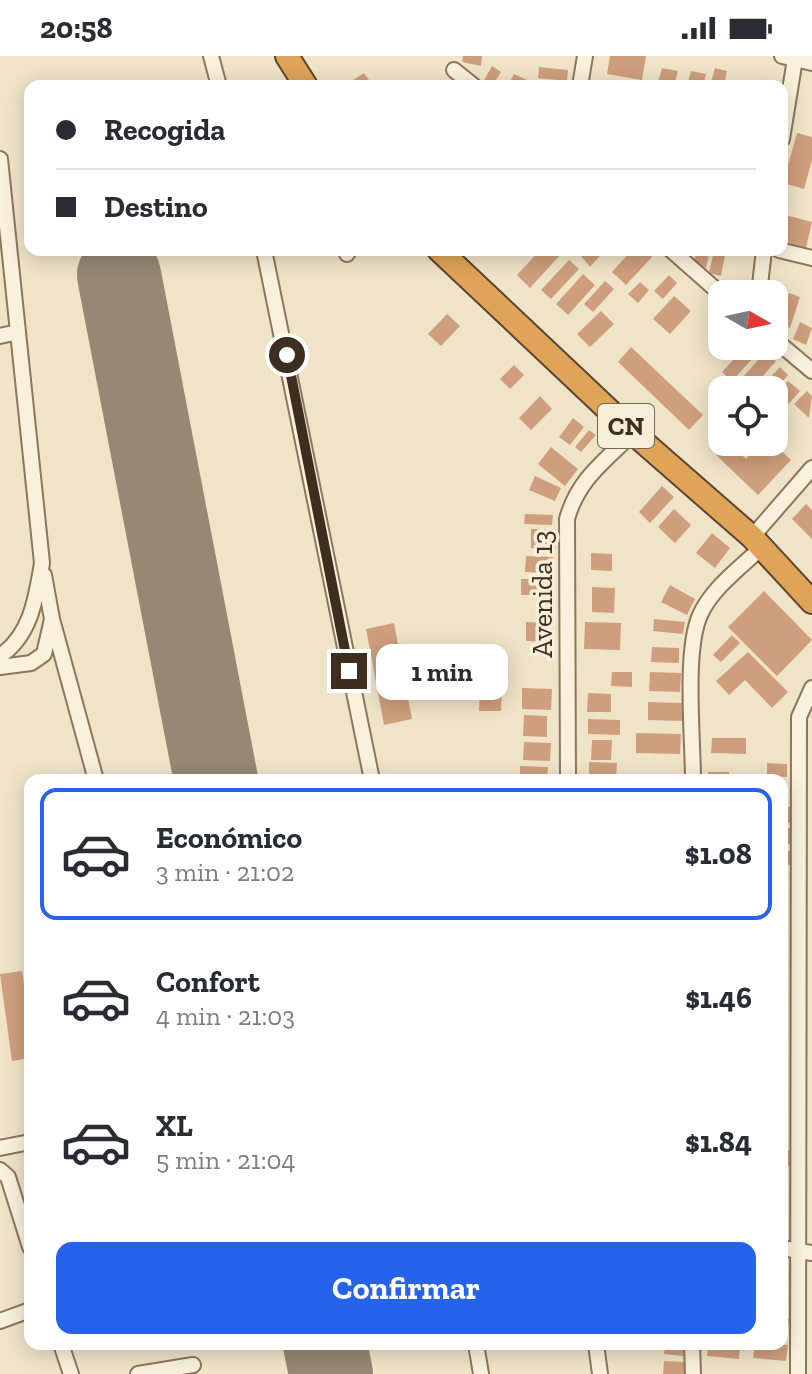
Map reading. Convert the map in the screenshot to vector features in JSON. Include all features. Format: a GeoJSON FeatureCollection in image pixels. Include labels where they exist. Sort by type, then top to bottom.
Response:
{"type":"FeatureCollection","features":[{"type":"Feature","properties":{"kind":"highway"},"geometry":{"type":"LineString","coordinates":[[287,56],[302,80]]}},
{"type":"Feature","properties":{"kind":"highway","name":"CN"},"geometry":{"type":"LineString","coordinates":[[445,256],[633,433],[757,542],[812,602]]}},
{"type":"Feature","properties":{"kind":"street"},"geometry":{"type":"LineString","coordinates":[[211,56],[217,80]]}},
{"type":"Feature","properties":{"kind":"street"},"geometry":{"type":"LineString","coordinates":[[581,80],[585,56]]}},
{"type":"Feature","properties":{"kind":"street"},"geometry":{"type":"LineString","coordinates":[[786,80],[788,58],[812,63]]}},
{"type":"Feature","properties":{"kind":"street"},"geometry":{"type":"LineString","coordinates":[[454,70],[466,80]]}},
{"type":"Feature","properties":{"kind":"street"},"geometry":{"type":"LineString","coordinates":[[0,159],[42,563],[52,619],[94,774]]}},
{"type":"Feature","properties":{"kind":"street"},"geometry":{"type":"LineString","coordinates":[[788,252],[812,258]]}},
{"type":"Feature","properties":{"kind":"street"},"geometry":{"type":"LineString","coordinates":[[265,256],[371,774]]}},
{"type":"Feature","properties":{"kind":"street"},"geometry":{"type":"LineString","coordinates":[[678,256],[708,283]]}},
{"type":"Feature","properties":{"kind":"street"},"geometry":{"type":"LineString","coordinates":[[761,280],[763,256]]}},
{"type":"Feature","properties":{"kind":"street"},"geometry":{"type":"LineString","coordinates":[[0,336],[18,332]]}},
{"type":"Feature","properties":{"kind":"street"},"geometry":{"type":"LineString","coordinates":[[788,351],[812,371]]}},
{"type":"Feature","properties":{"kind":"street","name":"Avenida 13"},"geometry":{"type":"LineString","coordinates":[[568,774],[567,519],[573,495],[633,433]]}},
{"type":"Feature","properties":{"kind":"street"},"geometry":{"type":"LineString","coordinates":[[693,774],[693,639],[700,614],[810,475]]}},
{"type":"Feature","properties":{"kind":"street"},"geometry":{"type":"LineString","coordinates":[[0,656],[23,633],[36,601],[42,563]]}},
{"type":"Feature","properties":{"kind":"street"},"geometry":{"type":"LineString","coordinates":[[0,667],[31,663],[44,654],[52,619]]}},
{"type":"Feature","properties":{"kind":"street"},"geometry":{"type":"LineString","coordinates":[[798,1374],[799,717],[812,688]]}},
{"type":"Feature","properties":{"kind":"street"},"geometry":{"type":"LineString","coordinates":[[0,1148],[24,1143]]}},
{"type":"Feature","properties":{"kind":"street"},"geometry":{"type":"LineString","coordinates":[[0,1170],[8,1177],[24,1228]]}},
{"type":"Feature","properties":{"kind":"street"},"geometry":{"type":"LineString","coordinates":[[0,1321],[24,1312]]}},
{"type":"Feature","properties":{"kind":"street"},"geometry":{"type":"LineString","coordinates":[[63,1350],[71,1374]]}},
{"type":"Feature","properties":{"kind":"street"},"geometry":{"type":"LineString","coordinates":[[477,1350],[481,1374]]}},
{"type":"Feature","properties":{"kind":"street"},"geometry":{"type":"LineString","coordinates":[[597,1350],[600,1374]]}},
{"type":"Feature","properties":{"kind":"street"},"geometry":{"type":"LineString","coordinates":[[692,1350],[693,1374]]}},
{"type":"Feature","properties":{"kind":"street"},"geometry":{"type":"LineString","coordinates":[[138,1374],[193,1365]]}},
{"type":"Feature","properties":{"kind":"building"},"geometry":{"type":"Polygon","coordinates":[[[463,56],[482,56],[481,66],[462,62],[463,56]]]}},
{"type":"Feature","properties":{"kind":"building"},"geometry":{"type":"Polygon","coordinates":[[[610,56],[646,56],[642,80],[607,74],[610,56]]]}},
{"type":"Feature","properties":{"kind":"building"},"geometry":{"type":"Polygon","coordinates":[[[492,66],[501,72],[496,80],[484,80],[492,66]]]}},
{"type":"Feature","properties":{"kind":"building"},"geometry":{"type":"Polygon","coordinates":[[[539,67],[568,70],[567,80],[538,78],[539,67]]]}},
{"type":"Feature","properties":{"kind":"building"},"geometry":{"type":"Polygon","coordinates":[[[662,68],[678,71],[676,80],[659,80],[662,68]]]}},
{"type":"Feature","properties":{"kind":"building"},"geometry":{"type":"Polygon","coordinates":[[[715,68],[727,71],[725,80],[712,80],[715,68]]]}},
{"type":"Feature","properties":{"kind":"building"},"geometry":{"type":"Polygon","coordinates":[[[691,71],[706,74],[704,80],[689,80],[691,71]]]}},
{"type":"Feature","properties":{"kind":"building"},"geometry":{"type":"Polygon","coordinates":[[[364,73],[369,80],[353,80],[364,73]]]}},
{"type":"Feature","properties":{"kind":"building"},"geometry":{"type":"Polygon","coordinates":[[[514,74],[527,80],[511,80],[514,74]]]}},
{"type":"Feature","properties":{"kind":"building"},"geometry":{"type":"Polygon","coordinates":[[[797,133],[812,137],[812,160],[804,189],[788,184],[788,165],[797,133]]]}},
{"type":"Feature","properties":{"kind":"building"},"geometry":{"type":"Polygon","coordinates":[[[788,216],[812,222],[805,252],[788,248],[788,216]]]}},
{"type":"Feature","properties":{"kind":"building"},"geometry":{"type":"Polygon","coordinates":[[[534,256],[559,256],[530,288],[517,275],[534,256]]]}},
{"type":"Feature","properties":{"kind":"building"},"geometry":{"type":"Polygon","coordinates":[[[581,256],[600,256],[590,267],[581,256]]]}},
{"type":"Feature","properties":{"kind":"building"},"geometry":{"type":"Polygon","coordinates":[[[627,256],[652,257],[626,285],[612,272],[627,256]]]}},
{"type":"Feature","properties":{"kind":"building"},"geometry":{"type":"Polygon","coordinates":[[[696,256],[709,256],[706,268],[693,266],[696,256]]]}},
{"type":"Feature","properties":{"kind":"building"},"geometry":{"type":"Polygon","coordinates":[[[713,256],[725,256],[721,276],[709,273],[713,256]]]}},
{"type":"Feature","properties":{"kind":"building"},"geometry":{"type":"Polygon","coordinates":[[[569,260],[579,269],[551,299],[541,290],[569,260]]]}},
{"type":"Feature","properties":{"kind":"building"},"geometry":{"type":"Polygon","coordinates":[[[583,274],[595,285],[568,315],[556,304],[583,274]]]}},
{"type":"Feature","properties":{"kind":"building"},"geometry":{"type":"Polygon","coordinates":[[[669,275],[677,283],[663,299],[654,291],[669,275]]]}},
{"type":"Feature","properties":{"kind":"building"},"geometry":{"type":"Polygon","coordinates":[[[605,281],[614,289],[593,312],[584,304],[605,281]]]}},
{"type":"Feature","properties":{"kind":"building"},"geometry":{"type":"Polygon","coordinates":[[[640,282],[649,290],[638,303],[628,294],[640,282]]]}},
{"type":"Feature","properties":{"kind":"building"},"geometry":{"type":"Polygon","coordinates":[[[789,293],[800,297],[790,328],[788,327],[789,293]]]}},
{"type":"Feature","properties":{"kind":"building"},"geometry":{"type":"Polygon","coordinates":[[[674,296],[691,311],[670,334],[653,319],[674,296]]]}},
{"type":"Feature","properties":{"kind":"building"},"geometry":{"type":"Polygon","coordinates":[[[601,311],[614,324],[590,347],[577,334],[601,311]]]}},
{"type":"Feature","properties":{"kind":"building"},"geometry":{"type":"Polygon","coordinates":[[[447,314],[460,326],[441,346],[428,334],[447,314]]]}},
{"type":"Feature","properties":{"kind":"building"},"geometry":{"type":"Polygon","coordinates":[[[800,322],[812,328],[806,345],[793,339],[800,322]]]}},
{"type":"Feature","properties":{"kind":"building"},"geometry":{"type":"Polygon","coordinates":[[[631,347],[703,415],[689,430],[618,362],[631,347]]]}},
{"type":"Feature","properties":{"kind":"building"},"geometry":{"type":"Polygon","coordinates":[[[733,360],[751,360],[737,376],[726,376],[722,372],[733,360]]]}},
{"type":"Feature","properties":{"kind":"building"},"geometry":{"type":"Polygon","coordinates":[[[758,360],[776,361],[763,376],[744,376],[758,360]]]}},
{"type":"Feature","properties":{"kind":"building"},"geometry":{"type":"Polygon","coordinates":[[[514,365],[524,375],[510,389],[500,379],[514,365]]]}},
{"type":"Feature","properties":{"kind":"building"},"geometry":{"type":"Polygon","coordinates":[[[780,367],[788,375],[787,376],[772,376],[780,367]]]}},
{"type":"Feature","properties":{"kind":"building"},"geometry":{"type":"Polygon","coordinates":[[[788,381],[800,391],[788,404],[788,381]]]}},
{"type":"Feature","properties":{"kind":"building"},"geometry":{"type":"Polygon","coordinates":[[[807,391],[812,396],[809,418],[794,404],[807,391]]]}},
{"type":"Feature","properties":{"kind":"building"},"geometry":{"type":"Polygon","coordinates":[[[540,396],[552,409],[531,430],[519,418],[540,396]]]}},
{"type":"Feature","properties":{"kind":"building"},"geometry":{"type":"Polygon","coordinates":[[[573,418],[584,427],[570,445],[559,437],[573,418]]]}},
{"type":"Feature","properties":{"kind":"building"},"geometry":{"type":"Polygon","coordinates":[[[589,430],[596,435],[581,452],[575,447],[589,430]]]}},
{"type":"Feature","properties":{"kind":"building"},"geometry":{"type":"Polygon","coordinates":[[[551,447],[578,469],[565,486],[538,464],[551,447]]]}},
{"type":"Feature","properties":{"kind":"building"},"geometry":{"type":"Polygon","coordinates":[[[717,456],[743,456],[746,459],[749,456],[787,456],[791,460],[758,495],[717,456]]]}},
{"type":"Feature","properties":{"kind":"building"},"geometry":{"type":"Polygon","coordinates":[[[535,476],[561,488],[555,501],[529,490],[535,476]]]}},
{"type":"Feature","properties":{"kind":"building"},"geometry":{"type":"Polygon","coordinates":[[[662,486],[674,497],[650,523],[639,512],[662,486]]]}},
{"type":"Feature","properties":{"kind":"building"},"geometry":{"type":"Polygon","coordinates":[[[806,504],[812,510],[812,539],[792,519],[806,504]]]}},
{"type":"Feature","properties":{"kind":"building"},"geometry":{"type":"Polygon","coordinates":[[[674,509],[691,525],[675,543],[658,527],[674,509]]]}},
{"type":"Feature","properties":{"kind":"building"},"geometry":{"type":"Polygon","coordinates":[[[525,514],[553,515],[552,525],[524,524],[525,514]]]}},
{"type":"Feature","properties":{"kind":"building"},"geometry":{"type":"Polygon","coordinates":[[[531,529],[556,529],[556,549],[531,548],[531,529]]]}},
{"type":"Feature","properties":{"kind":"building"},"geometry":{"type":"Polygon","coordinates":[[[712,533],[730,548],[715,568],[696,553],[712,533]]]}},
{"type":"Feature","properties":{"kind":"building"},"geometry":{"type":"Polygon","coordinates":[[[591,553],[612,554],[612,571],[591,570],[591,553]]]}},
{"type":"Feature","properties":{"kind":"building"},"geometry":{"type":"Polygon","coordinates":[[[526,556],[553,557],[552,573],[525,572],[526,556]]]}},
{"type":"Feature","properties":{"kind":"building"},"geometry":{"type":"Polygon","coordinates":[[[521,579],[549,579],[548,595],[521,595],[521,579]]]}},
{"type":"Feature","properties":{"kind":"building"},"geometry":{"type":"Polygon","coordinates":[[[670,585],[695,599],[687,615],[661,602],[670,585]]]}},
{"type":"Feature","properties":{"kind":"building"},"geometry":{"type":"Polygon","coordinates":[[[592,587],[615,588],[614,613],[592,612],[592,587]]]}},
{"type":"Feature","properties":{"kind":"building"},"geometry":{"type":"Polygon","coordinates":[[[764,591],[812,640],[777,676],[728,627],[764,591]]]}},
{"type":"Feature","properties":{"kind":"building"},"geometry":{"type":"Polygon","coordinates":[[[654,619],[685,622],[683,634],[653,631],[654,619]]]}},
{"type":"Feature","properties":{"kind":"building"},"geometry":{"type":"Polygon","coordinates":[[[526,622],[550,623],[550,642],[526,641],[526,622]]]}},
{"type":"Feature","properties":{"kind":"building"},"geometry":{"type":"Polygon","coordinates":[[[585,622],[621,623],[620,650],[584,649],[585,622]]]}},
{"type":"Feature","properties":{"kind":"building"},"geometry":{"type":"Polygon","coordinates":[[[394,623],[412,719],[384,725],[366,629],[394,623]]]}},
{"type":"Feature","properties":{"kind":"building"},"geometry":{"type":"Polygon","coordinates":[[[732,635],[740,643],[721,662],[713,655],[732,635]]]}},
{"type":"Feature","properties":{"kind":"building"},"geometry":{"type":"Polygon","coordinates":[[[652,647],[679,648],[679,663],[651,662],[652,647]]]}},
{"type":"Feature","properties":{"kind":"building"},"geometry":{"type":"Polygon","coordinates":[[[748,652],[788,692],[772,708],[745,680],[729,695],[716,681],[748,652]]]}},
{"type":"Feature","properties":{"kind":"building"},"geometry":{"type":"Polygon","coordinates":[[[612,672],[632,672],[632,687],[611,686],[612,672]]]}},
{"type":"Feature","properties":{"kind":"building"},"geometry":{"type":"Polygon","coordinates":[[[650,672],[681,673],[680,692],[649,691],[650,672]]]}},
{"type":"Feature","properties":{"kind":"building"},"geometry":{"type":"Polygon","coordinates":[[[480,687],[502,687],[501,711],[479,711],[480,687]]]}},
{"type":"Feature","properties":{"kind":"building"},"geometry":{"type":"Polygon","coordinates":[[[522,688],[552,689],[551,710],[522,709],[522,688]]]}},
{"type":"Feature","properties":{"kind":"building"},"geometry":{"type":"Polygon","coordinates":[[[588,693],[611,694],[611,712],[587,712],[588,693]]]}},
{"type":"Feature","properties":{"kind":"building"},"geometry":{"type":"Polygon","coordinates":[[[648,702],[682,703],[682,721],[648,720],[648,702]]]}},
{"type":"Feature","properties":{"kind":"building"},"geometry":{"type":"Polygon","coordinates":[[[524,715],[547,716],[547,737],[523,736],[524,715]]]}},
{"type":"Feature","properties":{"kind":"building"},"geometry":{"type":"Polygon","coordinates":[[[588,719],[620,720],[620,735],[588,734],[588,719]]]}},
{"type":"Feature","properties":{"kind":"building"},"geometry":{"type":"Polygon","coordinates":[[[636,733],[681,734],[680,754],[636,753],[636,733]]]}},
{"type":"Feature","properties":{"kind":"building"},"geometry":{"type":"Polygon","coordinates":[[[712,738],[746,738],[746,754],[711,753],[712,738]]]}},
{"type":"Feature","properties":{"kind":"building"},"geometry":{"type":"Polygon","coordinates":[[[592,740],[612,740],[611,760],[591,760],[592,740]]]}},
{"type":"Feature","properties":{"kind":"building"},"geometry":{"type":"Polygon","coordinates":[[[524,742],[551,743],[550,761],[523,760],[524,742]]]}},
{"type":"Feature","properties":{"kind":"building"},"geometry":{"type":"Polygon","coordinates":[[[589,762],[617,763],[616,774],[589,774],[589,762]]]}},
{"type":"Feature","properties":{"kind":"building"},"geometry":{"type":"Polygon","coordinates":[[[767,763],[787,764],[787,774],[767,774],[767,763]]]}},
{"type":"Feature","properties":{"kind":"building"},"geometry":{"type":"Polygon","coordinates":[[[520,766],[548,767],[547,774],[520,774],[520,766]]]}},
{"type":"Feature","properties":{"kind":"building"},"geometry":{"type":"Polygon","coordinates":[[[708,772],[729,772],[729,774],[708,772]]]}},
{"type":"Feature","properties":{"kind":"building"},"geometry":{"type":"Polygon","coordinates":[[[788,807],[792,807],[791,823],[788,823],[788,807]]]}},
{"type":"Feature","properties":{"kind":"building"},"geometry":{"type":"Polygon","coordinates":[[[788,828],[792,828],[791,844],[788,844],[788,828]]]}},
{"type":"Feature","properties":{"kind":"building"},"geometry":{"type":"Polygon","coordinates":[[[788,851],[791,851],[791,865],[788,865],[788,851]]]}},
{"type":"Feature","properties":{"kind":"building"},"geometry":{"type":"Polygon","coordinates":[[[22,971],[24,1059],[12,1061],[0,974],[22,971]]]}},
{"type":"Feature","properties":{"kind":"building"},"geometry":{"type":"Polygon","coordinates":[[[664,1350],[684,1350],[683,1356],[664,1354],[664,1350]]]}},
{"type":"Feature","properties":{"kind":"building"},"geometry":{"type":"Polygon","coordinates":[[[708,1350],[740,1350],[739,1359],[707,1356],[708,1350]]]}},
{"type":"Feature","properties":{"kind":"building"},"geometry":{"type":"Polygon","coordinates":[[[754,1350],[787,1350],[786,1361],[753,1358],[754,1350]]]}},
{"type":"Feature","properties":{"kind":"building"},"geometry":{"type":"Polygon","coordinates":[[[664,1361],[685,1362],[684,1374],[663,1374],[664,1361]]]}},
{"type":"Feature","properties":{"kind":"runway"},"geometry":{"type":"LineString","coordinates":[[119,275],[215,774]]}},
{"type":"Feature","properties":{"kind":"runway"},"geometry":{"type":"LineString","coordinates":[[326,1350],[331,1374]]}},
{"type":"Feature","properties":{"kind":"route"},"geometry":{"type":"LineString","coordinates":[[287,355],[349,671]]}}]}
